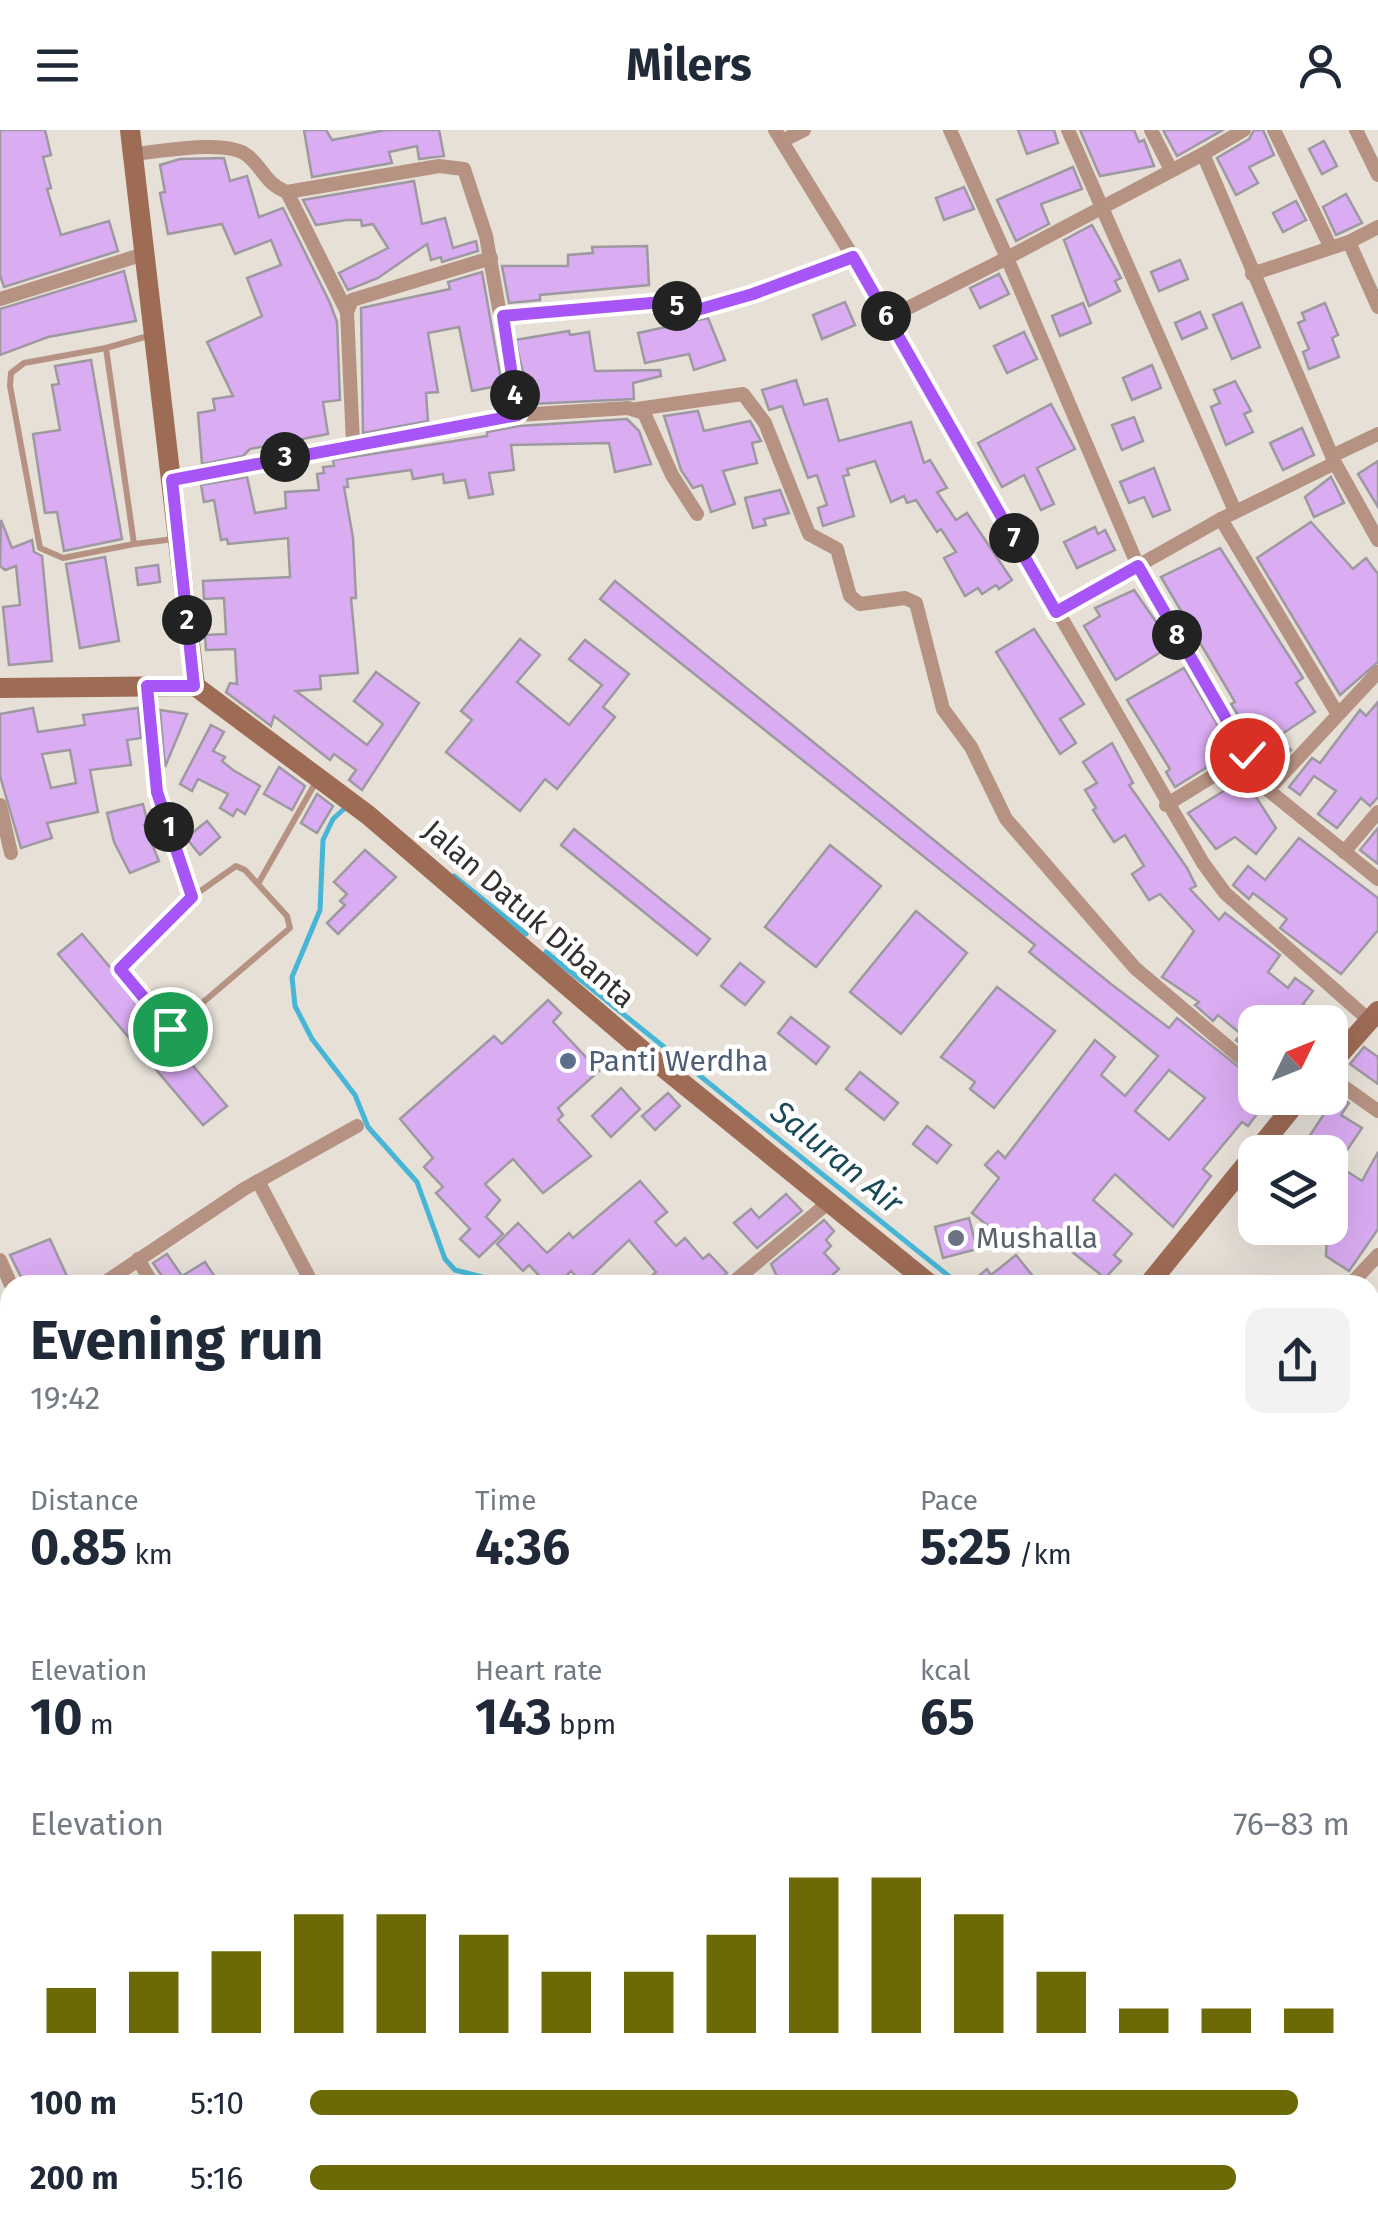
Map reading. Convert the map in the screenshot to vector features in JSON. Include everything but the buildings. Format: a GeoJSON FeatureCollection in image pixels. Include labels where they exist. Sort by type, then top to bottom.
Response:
{"type":"FeatureCollection","features":[{"type":"Feature","properties":{"kind":"main road"},"geometry":{"type":"LineString","coordinates":[[0,688],[194,686],[130,130]]}},
{"type":"Feature","properties":{"kind":"main road","name":"Jalan Datuk Dibanta"},"geometry":{"type":"LineString","coordinates":[[194,686],[361,810],[649,1056],[919,1275]]}},
{"type":"Feature","properties":{"kind":"main road"},"geometry":{"type":"LineString","coordinates":[[1348,1044],[1374,1016]]}},
{"type":"Feature","properties":{"kind":"main road"},"geometry":{"type":"LineString","coordinates":[[1156,1275],[1282,1115]]}},
{"type":"Feature","properties":{"kind":"street"},"geometry":{"type":"LineString","coordinates":[[804,130],[779,136],[853,257],[1166,805],[1225,893],[1374,1016]]}},
{"type":"Feature","properties":{"kind":"street"},"geometry":{"type":"LineString","coordinates":[[950,130],[1138,566],[1268,790],[1378,879]]}},
{"type":"Feature","properties":{"kind":"street"},"geometry":{"type":"LineString","coordinates":[[1068,130],[1228,515],[1337,713]]}},
{"type":"Feature","properties":{"kind":"street"},"geometry":{"type":"LineString","coordinates":[[1151,130],[1172,170]]}},
{"type":"Feature","properties":{"kind":"street"},"geometry":{"type":"LineString","coordinates":[[888,318],[1103,210],[1244,130]]}},
{"type":"Feature","properties":{"kind":"street"},"geometry":{"type":"LineString","coordinates":[[1274,130],[1330,246]]}},
{"type":"Feature","properties":{"kind":"street"},"geometry":{"type":"LineString","coordinates":[[1356,130],[1378,175]]}},
{"type":"Feature","properties":{"kind":"street"},"geometry":{"type":"LineString","coordinates":[[132,154],[230,147],[248,156],[273,187],[287,192],[455,165],[466,172],[491,258],[518,415]]}},
{"type":"Feature","properties":{"kind":"street"},"geometry":{"type":"LineString","coordinates":[[1203,154],[1334,460],[1378,540]]}},
{"type":"Feature","properties":{"kind":"street"},"geometry":{"type":"LineString","coordinates":[[287,192],[347,312],[353,443]]}},
{"type":"Feature","properties":{"kind":"street"},"geometry":{"type":"LineString","coordinates":[[1252,274],[1350,242],[1378,227]]}},
{"type":"Feature","properties":{"kind":"street"},"geometry":{"type":"LineString","coordinates":[[1350,242],[1378,307]]}},
{"type":"Feature","properties":{"kind":"street"},"geometry":{"type":"LineString","coordinates":[[0,299],[144,254]]}},
{"type":"Feature","properties":{"kind":"street"},"geometry":{"type":"LineString","coordinates":[[503,316],[674,301],[683,314],[741,298],[853,257]]}},
{"type":"Feature","properties":{"kind":"street"},"geometry":{"type":"LineString","coordinates":[[347,312],[355,296],[491,258]]}},
{"type":"Feature","properties":{"kind":"street"},"geometry":{"type":"LineString","coordinates":[[172,480],[518,415],[638,409],[742,394],[765,423],[809,534],[837,549],[850,596],[860,604],[905,598],[916,603],[943,709],[971,748],[1006,818],[1028,848],[1135,968],[1238,1056]]}},
{"type":"Feature","properties":{"kind":"street"},"geometry":{"type":"LineString","coordinates":[[638,409],[644,413],[672,475],[697,514]]}},
{"type":"Feature","properties":{"kind":"street"},"geometry":{"type":"LineString","coordinates":[[1056,612],[1378,434]]}},
{"type":"Feature","properties":{"kind":"street"},"geometry":{"type":"LineString","coordinates":[[1268,790],[1378,672]]}},
{"type":"Feature","properties":{"kind":"street"},"geometry":{"type":"LineString","coordinates":[[147,686],[157,792],[192,897]]}},
{"type":"Feature","properties":{"kind":"street"},"geometry":{"type":"LineString","coordinates":[[1166,805],[1247,755]]}},
{"type":"Feature","properties":{"kind":"street"},"geometry":{"type":"LineString","coordinates":[[0,805],[11,853]]}},
{"type":"Feature","properties":{"kind":"street"},"geometry":{"type":"LineString","coordinates":[[1344,852],[1378,812]]}},
{"type":"Feature","properties":{"kind":"street"},"geometry":{"type":"LineString","coordinates":[[1348,1090],[1378,1111]]}},
{"type":"Feature","properties":{"kind":"street"},"geometry":{"type":"LineString","coordinates":[[115,1275],[258,1182],[357,1126]]}},
{"type":"Feature","properties":{"kind":"street"},"geometry":{"type":"LineString","coordinates":[[258,1182],[308,1275]]}},
{"type":"Feature","properties":{"kind":"street"},"geometry":{"type":"LineString","coordinates":[[742,1275],[828,1202]]}},
{"type":"Feature","properties":{"kind":"street"},"geometry":{"type":"LineString","coordinates":[[1359,1275],[1378,1255]]}},
{"type":"Feature","properties":{"kind":"street"},"geometry":{"type":"LineString","coordinates":[[138,1259],[147,1275]]}},
{"type":"Feature","properties":{"kind":"lane"},"geometry":{"type":"LineString","coordinates":[[154,334],[106,348],[24,363],[11,373],[10,386],[40,548],[63,558],[177,538]]}},
{"type":"Feature","properties":{"kind":"lane"},"geometry":{"type":"LineString","coordinates":[[106,348],[134,544]]}},
{"type":"Feature","properties":{"kind":"lane"},"geometry":{"type":"LineString","coordinates":[[258,884],[318,779]]}},
{"type":"Feature","properties":{"kind":"lane"},"geometry":{"type":"LineString","coordinates":[[230,867],[246,870],[258,884],[290,919],[290,928],[170,1029],[120,969],[192,897],[230,867]]}},
{"type":"Feature","properties":{"kind":"waterway"},"geometry":{"type":"LineString","coordinates":[[346,807],[333,819],[323,840],[320,910],[292,977],[295,1006],[312,1039],[355,1095],[368,1127],[417,1182],[445,1259],[455,1270],[475,1275]]}},
{"type":"Feature","properties":{"kind":"waterway","name":"Saluran Air"},"geometry":{"type":"LineString","coordinates":[[454,876],[526,934]]}},
{"type":"Feature","properties":{"kind":"waterway","name":"Saluran Air"},"geometry":{"type":"LineString","coordinates":[[546,952],[948,1275]]}},
{"type":"Feature","properties":{"kind":"place","name":"Panti Werdha"},"geometry":{"type":"Point","coordinates":[568,1061]}},
{"type":"Feature","properties":{"kind":"place","name":"Mushalla"},"geometry":{"type":"Point","coordinates":[956,1238]}},
{"type":"Feature","properties":{"kind":"route"},"geometry":{"type":"LineString","coordinates":[[170,1029],[163,1026],[120,969],[192,897],[157,792],[147,686],[194,686],[172,480],[518,415],[503,316],[674,301],[683,314],[753,294],[853,257],[1056,612],[1138,566],[1247,755]]}}]}
